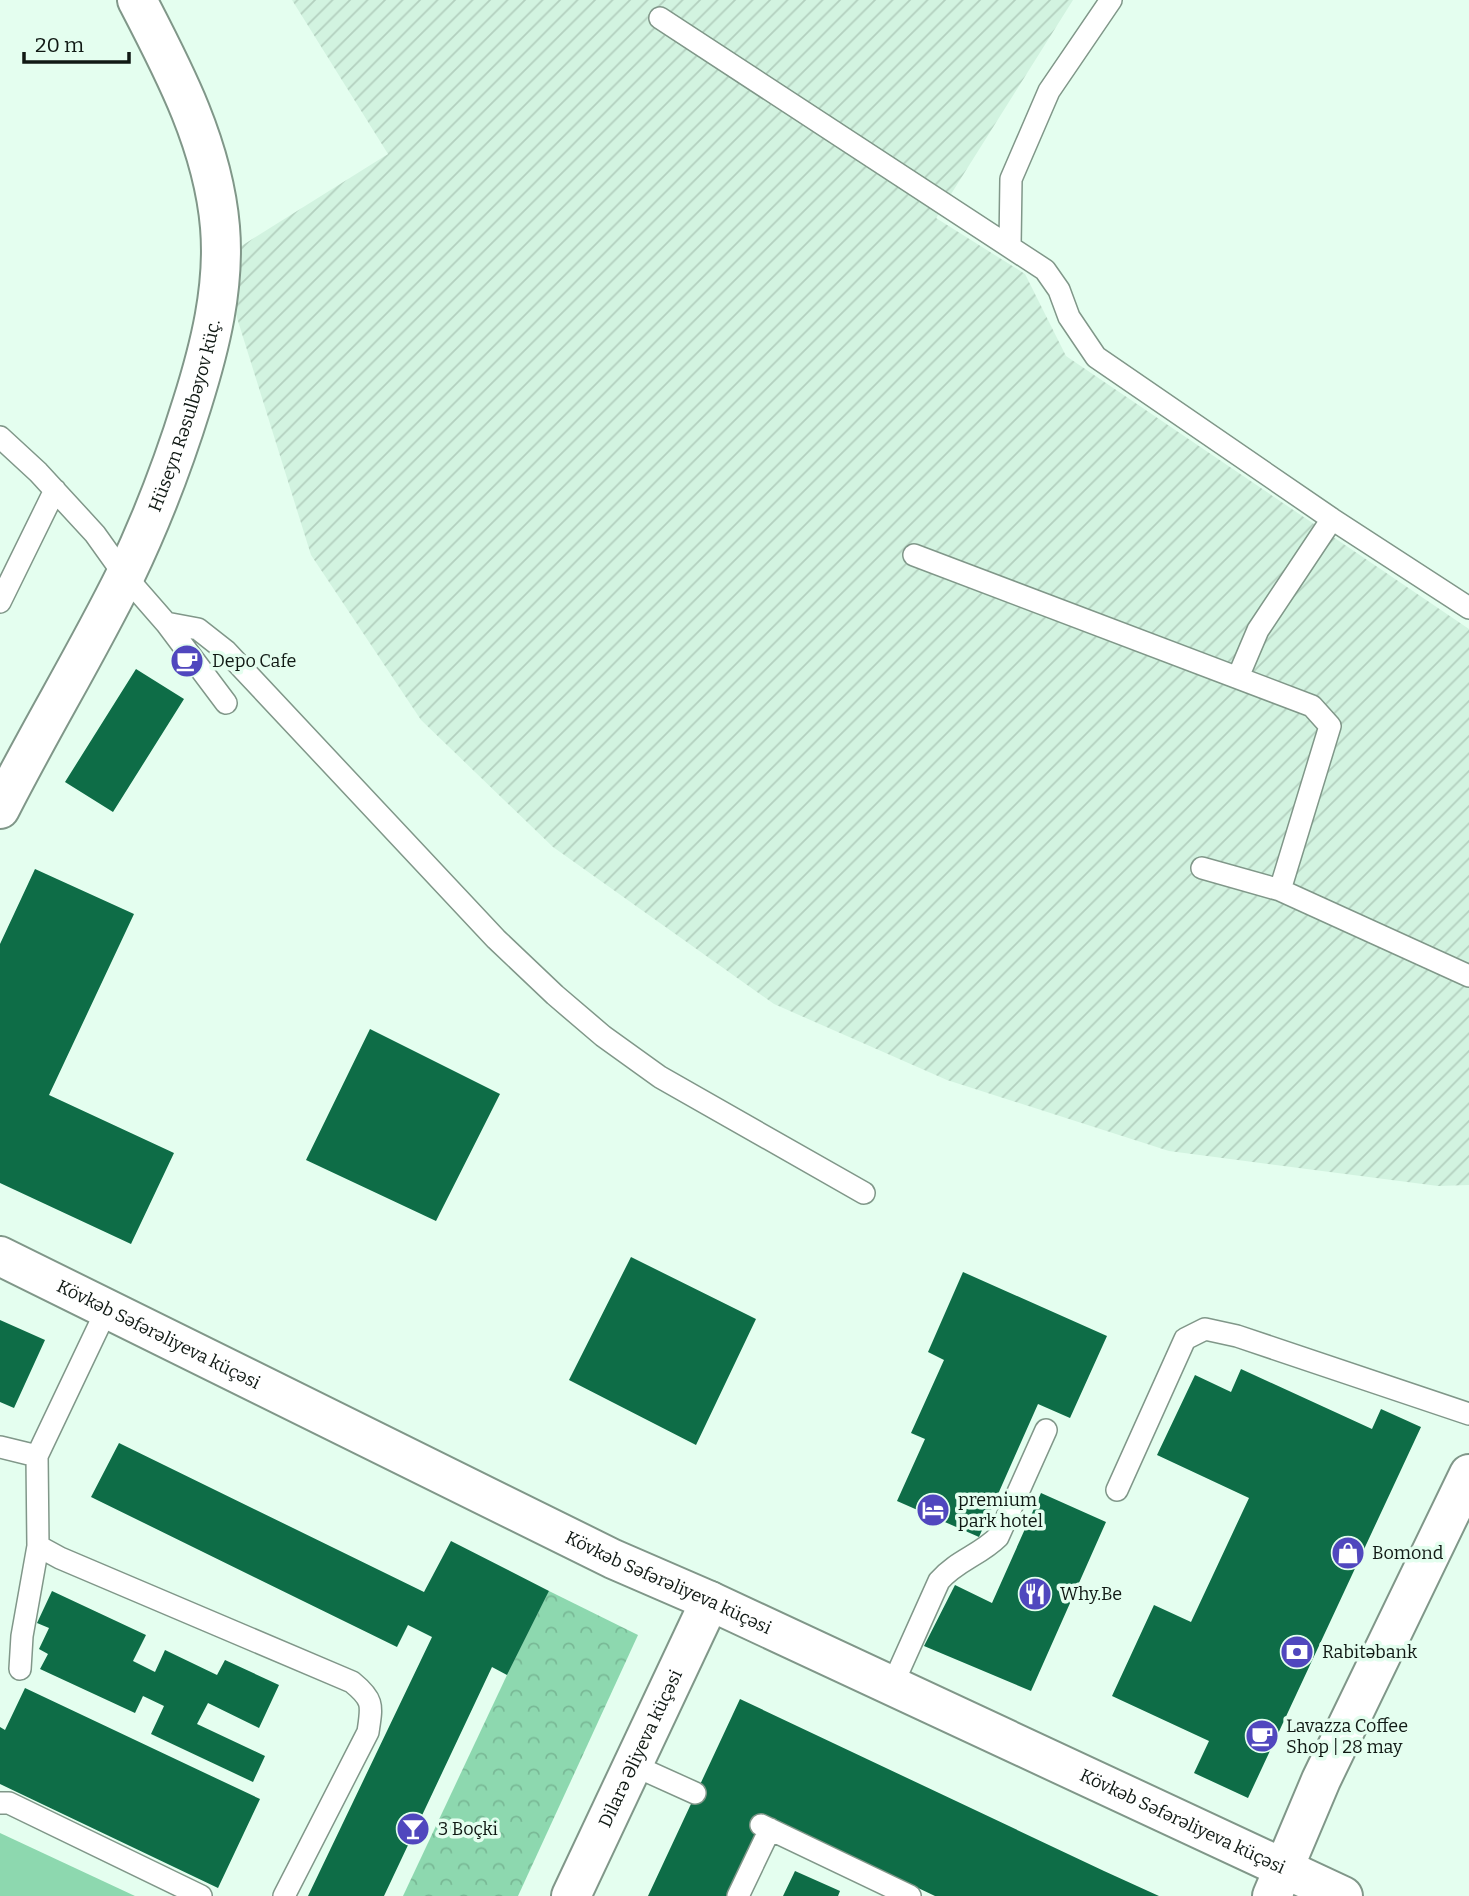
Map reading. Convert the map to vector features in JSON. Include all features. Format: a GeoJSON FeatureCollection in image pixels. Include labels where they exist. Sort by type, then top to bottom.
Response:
{"type":"FeatureCollection","features":[{"type":"Feature","properties":{"kind":"street","name":"Hüseyn Rəsulbəyov küç."},"geometry":{"type":"LineString","coordinates":[[0,809],[125,576],[156,505],[207,359],[219,297],[220,227],[204,146],[170,65],[137,0]]}},
{"type":"Feature","properties":{"kind":"street","name":"Kövkəb Səfərəliyeva küçəsi"},"geometry":{"type":"LineString","coordinates":[[0,1256],[613,1559],[710,1601],[891,1688],[1278,1882],[1343,1896]]}},
{"type":"Feature","properties":{"kind":"street"},"geometry":{"type":"LineString","coordinates":[[1278,1882],[1321,1780],[1469,1474]]}},
{"type":"Feature","properties":{"kind":"street","name":"Dilarə Əliyeva küçəsi"},"geometry":{"type":"LineString","coordinates":[[570,1896],[710,1601]]}},
{"type":"Feature","properties":{"kind":"lane"},"geometry":{"type":"LineString","coordinates":[[1010,246],[1011,179],[1049,91],[1111,0]]}},
{"type":"Feature","properties":{"kind":"lane"},"geometry":{"type":"LineString","coordinates":[[660,18],[1045,270],[1059,290],[1069,317],[1096,357],[1332,519],[1469,608]]}},
{"type":"Feature","properties":{"kind":"lane"},"geometry":{"type":"LineString","coordinates":[[0,464],[3,440]]}},
{"type":"Feature","properties":{"kind":"lane"},"geometry":{"type":"LineString","coordinates":[[3,440],[55,490],[95,534],[226,704]]}},
{"type":"Feature","properties":{"kind":"lane"},"geometry":{"type":"LineString","coordinates":[[0,602],[55,490]]}},
{"type":"Feature","properties":{"kind":"lane"},"geometry":{"type":"LineString","coordinates":[[1238,677],[1258,630],[1332,519]]}},
{"type":"Feature","properties":{"kind":"lane"},"geometry":{"type":"LineString","coordinates":[[914,555],[1312,706],[1330,726],[1280,890]]}},
{"type":"Feature","properties":{"kind":"lane"},"geometry":{"type":"LineString","coordinates":[[166,623],[198,628],[226,651],[496,939],[603,1036],[660,1077],[864,1193]]}},
{"type":"Feature","properties":{"kind":"lane"},"geometry":{"type":"LineString","coordinates":[[1202,868],[1280,890],[1469,975]]}},
{"type":"Feature","properties":{"kind":"lane"},"geometry":{"type":"LineString","coordinates":[[20,1669],[22,1636],[38,1546],[37,1456],[107,1309]]}},
{"type":"Feature","properties":{"kind":"lane"},"geometry":{"type":"LineString","coordinates":[[1117,1490],[1185,1339],[1205,1329],[1237,1336],[1469,1414]]}},
{"type":"Feature","properties":{"kind":"lane"},"geometry":{"type":"LineString","coordinates":[[891,1688],[939,1581],[949,1569],[988,1548],[998,1537],[1046,1430]]}},
{"type":"Feature","properties":{"kind":"lane"},"geometry":{"type":"LineString","coordinates":[[3,1452],[37,1456]]}},
{"type":"Feature","properties":{"kind":"lane"},"geometry":{"type":"LineString","coordinates":[[38,1546],[60,1558],[352,1682],[367,1694],[371,1712],[368,1732],[284,1896]]}},
{"type":"Feature","properties":{"kind":"lane"},"geometry":{"type":"LineString","coordinates":[[633,1765],[695,1793]]}},
{"type":"Feature","properties":{"kind":"lane"},"geometry":{"type":"LineString","coordinates":[[0,1803],[9,1803],[188,1893]]}},
{"type":"Feature","properties":{"kind":"lane"},"geometry":{"type":"LineString","coordinates":[[738,1896],[765,1827],[910,1896]]}},
{"type":"Feature","properties":{"kind":"shaded area"},"geometry":{"type":"Polygon","coordinates":[[[292,0],[1073,0],[936,218],[1025,274],[1066,356],[1469,629],[1469,1185],[1438,1186],[1169,1151],[947,1080],[774,1004],[553,847],[421,720],[311,555],[219,260],[388,154],[292,0]]]}},
{"type":"Feature","properties":{"kind":"green space"},"geometry":{"type":"Polygon","coordinates":[[[549,1591],[638,1635],[518,1896],[403,1896],[507,1675],[549,1591]]]}},
{"type":"Feature","properties":{"kind":"green space"},"geometry":{"type":"Polygon","coordinates":[[[0,1833],[135,1896],[0,1896],[0,1833]]]}},
{"type":"Feature","properties":{"kind":"building"},"geometry":{"type":"Polygon","coordinates":[[[136,669],[184,699],[113,812],[65,782],[136,669]]]}},
{"type":"Feature","properties":{"kind":"building"},"geometry":{"type":"Polygon","coordinates":[[[35,869],[134,914],[49,1095],[174,1153],[131,1244],[0,1183],[0,944],[35,869]]]}},
{"type":"Feature","properties":{"kind":"building"},"geometry":{"type":"Polygon","coordinates":[[[370,1029],[500,1094],[436,1221],[306,1160],[370,1029]]]}},
{"type":"Feature","properties":{"kind":"building"},"geometry":{"type":"Polygon","coordinates":[[[631,1257],[756,1319],[696,1445],[569,1380],[631,1257]]]}},
{"type":"Feature","properties":{"kind":"building"},"geometry":{"type":"Polygon","coordinates":[[[963,1272],[1107,1336],[1070,1418],[1038,1404],[979,1537],[897,1501],[925,1439],[911,1433],[944,1360],[928,1352],[963,1272]]]}},
{"type":"Feature","properties":{"kind":"building"},"geometry":{"type":"Polygon","coordinates":[[[0,1320],[45,1340],[14,1408],[0,1402],[0,1320]]]}},
{"type":"Feature","properties":{"kind":"building"},"geometry":{"type":"Polygon","coordinates":[[[1241,1369],[1372,1429],[1381,1409],[1421,1427],[1248,1798],[1194,1773],[1209,1741],[1112,1696],[1154,1605],[1191,1622],[1249,1498],[1157,1455],[1195,1375],[1231,1392],[1241,1369]]]}},
{"type":"Feature","properties":{"kind":"building"},"geometry":{"type":"Polygon","coordinates":[[[119,1443],[424,1592],[451,1541],[549,1591],[507,1675],[492,1667],[384,1896],[308,1896],[432,1637],[408,1625],[397,1647],[91,1497],[119,1443]]]}},
{"type":"Feature","properties":{"kind":"building","name":"Why.Be"},"geometry":{"type":"Polygon","coordinates":[[[1041,1493],[1106,1522],[1031,1691],[924,1646],[955,1585],[992,1603],[1041,1493]]]}},
{"type":"Feature","properties":{"kind":"building"},"geometry":{"type":"Polygon","coordinates":[[[52,1591],[146,1635],[133,1661],[155,1672],[165,1650],[217,1675],[225,1660],[279,1685],[259,1728],[208,1703],[197,1724],[265,1756],[253,1782],[151,1734],[164,1706],[143,1696],[135,1713],[40,1669],[48,1654],[39,1649],[49,1628],[37,1623],[52,1591]]]}},
{"type":"Feature","properties":{"kind":"building"},"geometry":{"type":"Polygon","coordinates":[[[25,1688],[260,1799],[218,1888],[0,1784],[0,1727],[5,1730],[25,1688]]]}},
{"type":"Feature","properties":{"kind":"building"},"geometry":{"type":"Polygon","coordinates":[[[740,1699],[1159,1896],[935,1896],[766,1816],[727,1896],[648,1896],[740,1699]]]}},
{"type":"Feature","properties":{"kind":"building"},"geometry":{"type":"Polygon","coordinates":[[[795,1871],[840,1891],[838,1896],[783,1896],[795,1871]]]}},
{"type":"Feature","properties":{"kind":"place","name":"Depo Cafe"},"geometry":{"type":"Point","coordinates":[187,661]}},
{"type":"Feature","properties":{"kind":"place","name":"premium park hotel"},"geometry":{"type":"Point","coordinates":[933,1510]}},
{"type":"Feature","properties":{"kind":"place","name":"Bomond"},"geometry":{"type":"Point","coordinates":[1348,1553]}},
{"type":"Feature","properties":{"kind":"place","name":"Why.Be"},"geometry":{"type":"Point","coordinates":[1035,1594]}},
{"type":"Feature","properties":{"kind":"place","name":"Rabitəbank"},"geometry":{"type":"Point","coordinates":[1297,1652]}},
{"type":"Feature","properties":{"kind":"place","name":"Lavazza Coffee Shop | 28 may"},"geometry":{"type":"Point","coordinates":[1262,1736]}},
{"type":"Feature","properties":{"kind":"place","name":"3 Boçki"},"geometry":{"type":"Point","coordinates":[413,1829]}}]}
